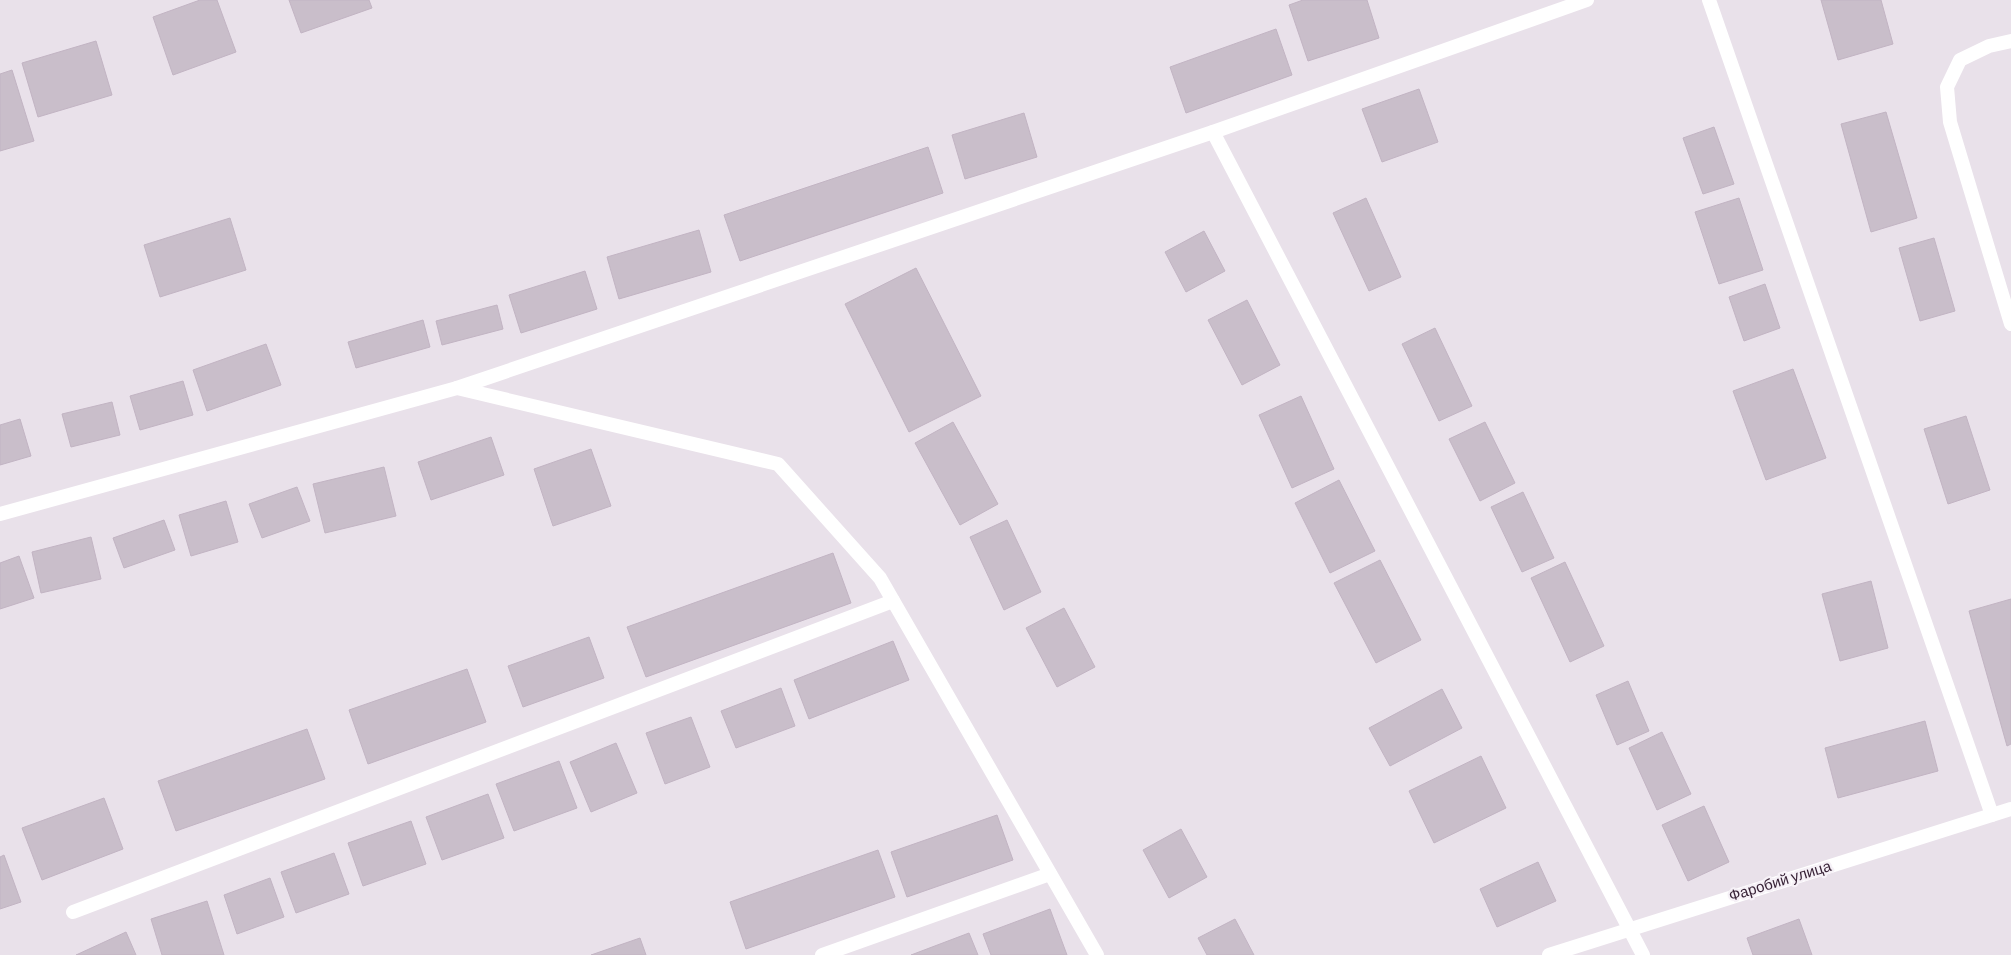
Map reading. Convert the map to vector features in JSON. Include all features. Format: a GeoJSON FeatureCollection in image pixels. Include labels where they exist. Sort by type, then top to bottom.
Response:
{"type":"FeatureCollection","features":[{"type":"Feature","properties":{"kind":"street"},"geometry":{"type":"LineString","coordinates":[[0,514],[457,388],[1213,132],[1587,0]]}},
{"type":"Feature","properties":{"kind":"street"},"geometry":{"type":"LineString","coordinates":[[1709,0],[1992,815]]}},
{"type":"Feature","properties":{"kind":"street"},"geometry":{"type":"LineString","coordinates":[[2011,41],[1989,46],[1960,60],[1947,87],[1950,122],[2011,324]]}},
{"type":"Feature","properties":{"kind":"street"},"geometry":{"type":"LineString","coordinates":[[1213,132],[1643,955]]}},
{"type":"Feature","properties":{"kind":"street"},"geometry":{"type":"LineString","coordinates":[[457,388],[778,464],[880,578],[1097,955]]}},
{"type":"Feature","properties":{"kind":"street"},"geometry":{"type":"LineString","coordinates":[[74,912],[893,601]]}},
{"type":"Feature","properties":{"kind":"street","name":"Фаробий улица"},"geometry":{"type":"LineString","coordinates":[[1549,955],[2011,809]]}},
{"type":"Feature","properties":{"kind":"street"},"geometry":{"type":"LineString","coordinates":[[822,955],[1050,874]]}},
{"type":"Feature","properties":{"kind":"building"},"geometry":{"type":"Polygon","coordinates":[[[200,0],[217,0],[236,52],[173,75],[153,17],[200,0]]]}},
{"type":"Feature","properties":{"kind":"building"},"geometry":{"type":"Polygon","coordinates":[[[289,0],[369,0],[372,8],[301,33],[289,0]]]}},
{"type":"Feature","properties":{"kind":"building"},"geometry":{"type":"Polygon","coordinates":[[[1303,0],[1367,0],[1379,38],[1308,61],[1289,5],[1303,0]]]}},
{"type":"Feature","properties":{"kind":"building"},"geometry":{"type":"Polygon","coordinates":[[[1821,0],[1881,0],[1893,44],[1838,60],[1821,0]]]}},
{"type":"Feature","properties":{"kind":"building"},"geometry":{"type":"Polygon","coordinates":[[[1276,29],[1292,75],[1186,113],[1170,67],[1276,29]]]}},
{"type":"Feature","properties":{"kind":"building"},"geometry":{"type":"Polygon","coordinates":[[[96,41],[112,95],[38,117],[22,63],[96,41]]]}},
{"type":"Feature","properties":{"kind":"building"},"geometry":{"type":"Polygon","coordinates":[[[12,70],[34,141],[0,151],[0,74],[12,70]]]}},
{"type":"Feature","properties":{"kind":"building"},"geometry":{"type":"Polygon","coordinates":[[[1419,89],[1438,142],[1382,162],[1362,109],[1419,89]]]}},
{"type":"Feature","properties":{"kind":"building"},"geometry":{"type":"Polygon","coordinates":[[[1886,112],[1917,218],[1871,232],[1841,124],[1886,112]]]}},
{"type":"Feature","properties":{"kind":"building"},"geometry":{"type":"Polygon","coordinates":[[[1024,113],[1037,157],[965,179],[952,135],[1024,113]]]}},
{"type":"Feature","properties":{"kind":"building"},"geometry":{"type":"Polygon","coordinates":[[[1714,127],[1734,184],[1703,194],[1683,138],[1714,127]]]}},
{"type":"Feature","properties":{"kind":"building"},"geometry":{"type":"Polygon","coordinates":[[[928,147],[943,193],[740,261],[724,215],[928,147]]]}},
{"type":"Feature","properties":{"kind":"building"},"geometry":{"type":"Polygon","coordinates":[[[1366,198],[1401,277],[1369,291],[1333,213],[1366,198]]]}},
{"type":"Feature","properties":{"kind":"building"},"geometry":{"type":"Polygon","coordinates":[[[1739,198],[1763,270],[1719,284],[1695,212],[1739,198]]]}},
{"type":"Feature","properties":{"kind":"building"},"geometry":{"type":"Polygon","coordinates":[[[230,218],[246,270],[160,297],[144,245],[230,218]]]}},
{"type":"Feature","properties":{"kind":"building"},"geometry":{"type":"Polygon","coordinates":[[[699,230],[711,272],[619,299],[607,257],[699,230]]]}},
{"type":"Feature","properties":{"kind":"building"},"geometry":{"type":"Polygon","coordinates":[[[1204,231],[1225,271],[1186,292],[1165,252],[1204,231]]]}},
{"type":"Feature","properties":{"kind":"building"},"geometry":{"type":"Polygon","coordinates":[[[1934,238],[1955,311],[1920,321],[1899,248],[1934,238]]]}},
{"type":"Feature","properties":{"kind":"building"},"geometry":{"type":"Polygon","coordinates":[[[916,268],[981,396],[909,432],[845,304],[916,268]]]}},
{"type":"Feature","properties":{"kind":"building"},"geometry":{"type":"Polygon","coordinates":[[[585,271],[597,309],[521,333],[509,295],[585,271]]]}},
{"type":"Feature","properties":{"kind":"building"},"geometry":{"type":"Polygon","coordinates":[[[1765,284],[1780,328],[1744,341],[1729,297],[1765,284]]]}},
{"type":"Feature","properties":{"kind":"building"},"geometry":{"type":"Polygon","coordinates":[[[1247,300],[1280,365],[1242,385],[1208,320],[1247,300]]]}},
{"type":"Feature","properties":{"kind":"building"},"geometry":{"type":"Polygon","coordinates":[[[497,305],[503,329],[442,345],[436,321],[497,305]]]}},
{"type":"Feature","properties":{"kind":"building"},"geometry":{"type":"Polygon","coordinates":[[[423,320],[430,347],[356,368],[348,342],[423,320]]]}},
{"type":"Feature","properties":{"kind":"building"},"geometry":{"type":"Polygon","coordinates":[[[1435,328],[1472,406],[1439,421],[1402,344],[1435,328]]]}},
{"type":"Feature","properties":{"kind":"building"},"geometry":{"type":"Polygon","coordinates":[[[266,344],[281,385],[207,411],[193,370],[266,344]]]}},
{"type":"Feature","properties":{"kind":"building"},"geometry":{"type":"Polygon","coordinates":[[[1793,369],[1826,458],[1766,480],[1733,391],[1793,369]]]}},
{"type":"Feature","properties":{"kind":"building"},"geometry":{"type":"Polygon","coordinates":[[[183,381],[193,415],[140,430],[130,396],[183,381]]]}},
{"type":"Feature","properties":{"kind":"building"},"geometry":{"type":"Polygon","coordinates":[[[1301,396],[1334,469],[1292,488],[1259,415],[1301,396]]]}},
{"type":"Feature","properties":{"kind":"building"},"geometry":{"type":"Polygon","coordinates":[[[112,402],[120,435],[71,447],[62,414],[112,402]]]}},
{"type":"Feature","properties":{"kind":"building"},"geometry":{"type":"Polygon","coordinates":[[[1966,416],[1990,490],[1948,504],[1924,429],[1966,416]]]}},
{"type":"Feature","properties":{"kind":"building"},"geometry":{"type":"Polygon","coordinates":[[[20,419],[31,456],[0,465],[0,425],[20,419]]]}},
{"type":"Feature","properties":{"kind":"building"},"geometry":{"type":"Polygon","coordinates":[[[953,422],[998,504],[960,525],[915,443],[953,422]]]}},
{"type":"Feature","properties":{"kind":"building"},"geometry":{"type":"Polygon","coordinates":[[[1485,422],[1515,483],[1480,501],[1449,439],[1485,422]]]}},
{"type":"Feature","properties":{"kind":"building"},"geometry":{"type":"Polygon","coordinates":[[[491,437],[504,475],[431,500],[418,462],[491,437]]]}},
{"type":"Feature","properties":{"kind":"building"},"geometry":{"type":"Polygon","coordinates":[[[591,449],[611,506],[553,526],[534,469],[591,449]]]}},
{"type":"Feature","properties":{"kind":"building"},"geometry":{"type":"Polygon","coordinates":[[[384,467],[396,516],[325,533],[313,484],[384,467]]]}},
{"type":"Feature","properties":{"kind":"building"},"geometry":{"type":"Polygon","coordinates":[[[1339,480],[1375,551],[1330,573],[1295,503],[1339,480]]]}},
{"type":"Feature","properties":{"kind":"building"},"geometry":{"type":"Polygon","coordinates":[[[297,487],[310,521],[262,538],[249,504],[297,487]]]}},
{"type":"Feature","properties":{"kind":"building"},"geometry":{"type":"Polygon","coordinates":[[[1523,492],[1554,558],[1522,572],[1491,507],[1523,492]]]}},
{"type":"Feature","properties":{"kind":"building"},"geometry":{"type":"Polygon","coordinates":[[[226,501],[238,542],[191,556],[179,515],[226,501]]]}},
{"type":"Feature","properties":{"kind":"building"},"geometry":{"type":"Polygon","coordinates":[[[164,520],[175,550],[124,568],[113,538],[164,520]]]}},
{"type":"Feature","properties":{"kind":"building"},"geometry":{"type":"Polygon","coordinates":[[[1007,520],[1041,592],[1004,610],[970,537],[1007,520]]]}},
{"type":"Feature","properties":{"kind":"building"},"geometry":{"type":"Polygon","coordinates":[[[91,537],[101,579],[41,593],[32,552],[91,537]]]}},
{"type":"Feature","properties":{"kind":"building"},"geometry":{"type":"Polygon","coordinates":[[[833,553],[851,603],[646,677],[627,627],[833,553]]]}},
{"type":"Feature","properties":{"kind":"building"},"geometry":{"type":"Polygon","coordinates":[[[19,556],[34,598],[0,609],[0,563],[19,556]]]}},
{"type":"Feature","properties":{"kind":"building"},"geometry":{"type":"Polygon","coordinates":[[[1380,560],[1421,640],[1376,663],[1334,583],[1380,560]]]}},
{"type":"Feature","properties":{"kind":"building"},"geometry":{"type":"Polygon","coordinates":[[[1565,562],[1604,646],[1570,662],[1531,578],[1565,562]]]}},
{"type":"Feature","properties":{"kind":"building"},"geometry":{"type":"Polygon","coordinates":[[[1871,581],[1888,648],[1840,661],[1822,594],[1871,581]]]}},
{"type":"Feature","properties":{"kind":"building"},"geometry":{"type":"Polygon","coordinates":[[[2011,599],[2011,744],[2007,746],[1969,611],[2011,599]]]}},
{"type":"Feature","properties":{"kind":"building"},"geometry":{"type":"Polygon","coordinates":[[[1064,608],[1095,667],[1057,687],[1026,628],[1064,608]]]}},
{"type":"Feature","properties":{"kind":"building"},"geometry":{"type":"Polygon","coordinates":[[[589,637],[604,678],[523,707],[508,666],[589,637]]]}},
{"type":"Feature","properties":{"kind":"building"},"geometry":{"type":"Polygon","coordinates":[[[893,641],[909,680],[809,719],[794,680],[893,641]]]}},
{"type":"Feature","properties":{"kind":"building"},"geometry":{"type":"Polygon","coordinates":[[[467,669],[486,722],[368,764],[349,710],[467,669]]]}},
{"type":"Feature","properties":{"kind":"building"},"geometry":{"type":"Polygon","coordinates":[[[1628,681],[1649,731],[1617,745],[1596,695],[1628,681]]]}},
{"type":"Feature","properties":{"kind":"building"},"geometry":{"type":"Polygon","coordinates":[[[781,688],[795,726],[736,748],[721,711],[781,688]]]}},
{"type":"Feature","properties":{"kind":"building"},"geometry":{"type":"Polygon","coordinates":[[[1442,689],[1462,728],[1390,766],[1369,728],[1442,689]]]}},
{"type":"Feature","properties":{"kind":"building"},"geometry":{"type":"Polygon","coordinates":[[[691,717],[710,767],[665,784],[646,733],[691,717]]]}},
{"type":"Feature","properties":{"kind":"building"},"geometry":{"type":"Polygon","coordinates":[[[1925,721],[1938,771],[1838,798],[1825,748],[1925,721]]]}},
{"type":"Feature","properties":{"kind":"building"},"geometry":{"type":"Polygon","coordinates":[[[307,729],[325,779],[176,831],[158,781],[307,729]]]}},
{"type":"Feature","properties":{"kind":"building"},"geometry":{"type":"Polygon","coordinates":[[[1662,732],[1691,794],[1657,810],[1629,748],[1662,732]]]}},
{"type":"Feature","properties":{"kind":"building"},"geometry":{"type":"Polygon","coordinates":[[[616,743],[637,793],[591,812],[570,762],[616,743]]]}},
{"type":"Feature","properties":{"kind":"building"},"geometry":{"type":"Polygon","coordinates":[[[1481,756],[1506,808],[1434,843],[1409,791],[1481,756]]]}},
{"type":"Feature","properties":{"kind":"building"},"geometry":{"type":"Polygon","coordinates":[[[559,761],[577,808],[514,831],[496,784],[559,761]]]}},
{"type":"Feature","properties":{"kind":"building"},"geometry":{"type":"Polygon","coordinates":[[[488,794],[504,838],[442,860],[426,817],[488,794]]]}},
{"type":"Feature","properties":{"kind":"building"},"geometry":{"type":"Polygon","coordinates":[[[104,798],[123,849],[42,880],[22,828],[104,798]]]}},
{"type":"Feature","properties":{"kind":"building"},"geometry":{"type":"Polygon","coordinates":[[[1704,806],[1729,862],[1688,881],[1662,825],[1704,806]]]}},
{"type":"Feature","properties":{"kind":"building"},"geometry":{"type":"Polygon","coordinates":[[[997,815],[1013,860],[907,897],[891,852],[997,815]]]}},
{"type":"Feature","properties":{"kind":"building"},"geometry":{"type":"Polygon","coordinates":[[[411,821],[426,864],[363,886],[348,843],[411,821]]]}},
{"type":"Feature","properties":{"kind":"building"},"geometry":{"type":"Polygon","coordinates":[[[1181,829],[1207,877],[1169,898],[1143,850],[1181,829]]]}},
{"type":"Feature","properties":{"kind":"building"},"geometry":{"type":"Polygon","coordinates":[[[878,850],[895,897],[746,949],[730,902],[878,850]]]}},
{"type":"Feature","properties":{"kind":"building"},"geometry":{"type":"Polygon","coordinates":[[[334,853],[349,894],[296,913],[281,872],[334,853]]]}},
{"type":"Feature","properties":{"kind":"building"},"geometry":{"type":"Polygon","coordinates":[[[4,855],[21,902],[0,909],[0,857],[4,855]]]}},
{"type":"Feature","properties":{"kind":"building"},"geometry":{"type":"Polygon","coordinates":[[[1538,862],[1556,901],[1497,927],[1480,889],[1538,862]]]}},
{"type":"Feature","properties":{"kind":"building"},"geometry":{"type":"Polygon","coordinates":[[[270,878],[284,917],[237,934],[224,895],[270,878]]]}},
{"type":"Feature","properties":{"kind":"building"},"geometry":{"type":"Polygon","coordinates":[[[207,901],[224,955],[162,955],[151,919],[207,901]]]}},
{"type":"Feature","properties":{"kind":"building"},"geometry":{"type":"Polygon","coordinates":[[[1050,909],[1067,955],[991,955],[983,934],[1050,909]]]}},
{"type":"Feature","properties":{"kind":"building"},"geometry":{"type":"Polygon","coordinates":[[[1235,919],[1254,955],[1207,955],[1198,938],[1235,919]]]}},
{"type":"Feature","properties":{"kind":"building"},"geometry":{"type":"Polygon","coordinates":[[[1799,919],[1812,955],[1753,955],[1747,938],[1799,919]]]}},
{"type":"Feature","properties":{"kind":"building"},"geometry":{"type":"Polygon","coordinates":[[[126,932],[136,955],[76,955],[126,932]]]}},
{"type":"Feature","properties":{"kind":"building"},"geometry":{"type":"Polygon","coordinates":[[[969,933],[978,955],[911,955],[969,933]]]}},
{"type":"Feature","properties":{"kind":"building"},"geometry":{"type":"Polygon","coordinates":[[[640,938],[646,955],[591,955],[640,938]]]}}]}
